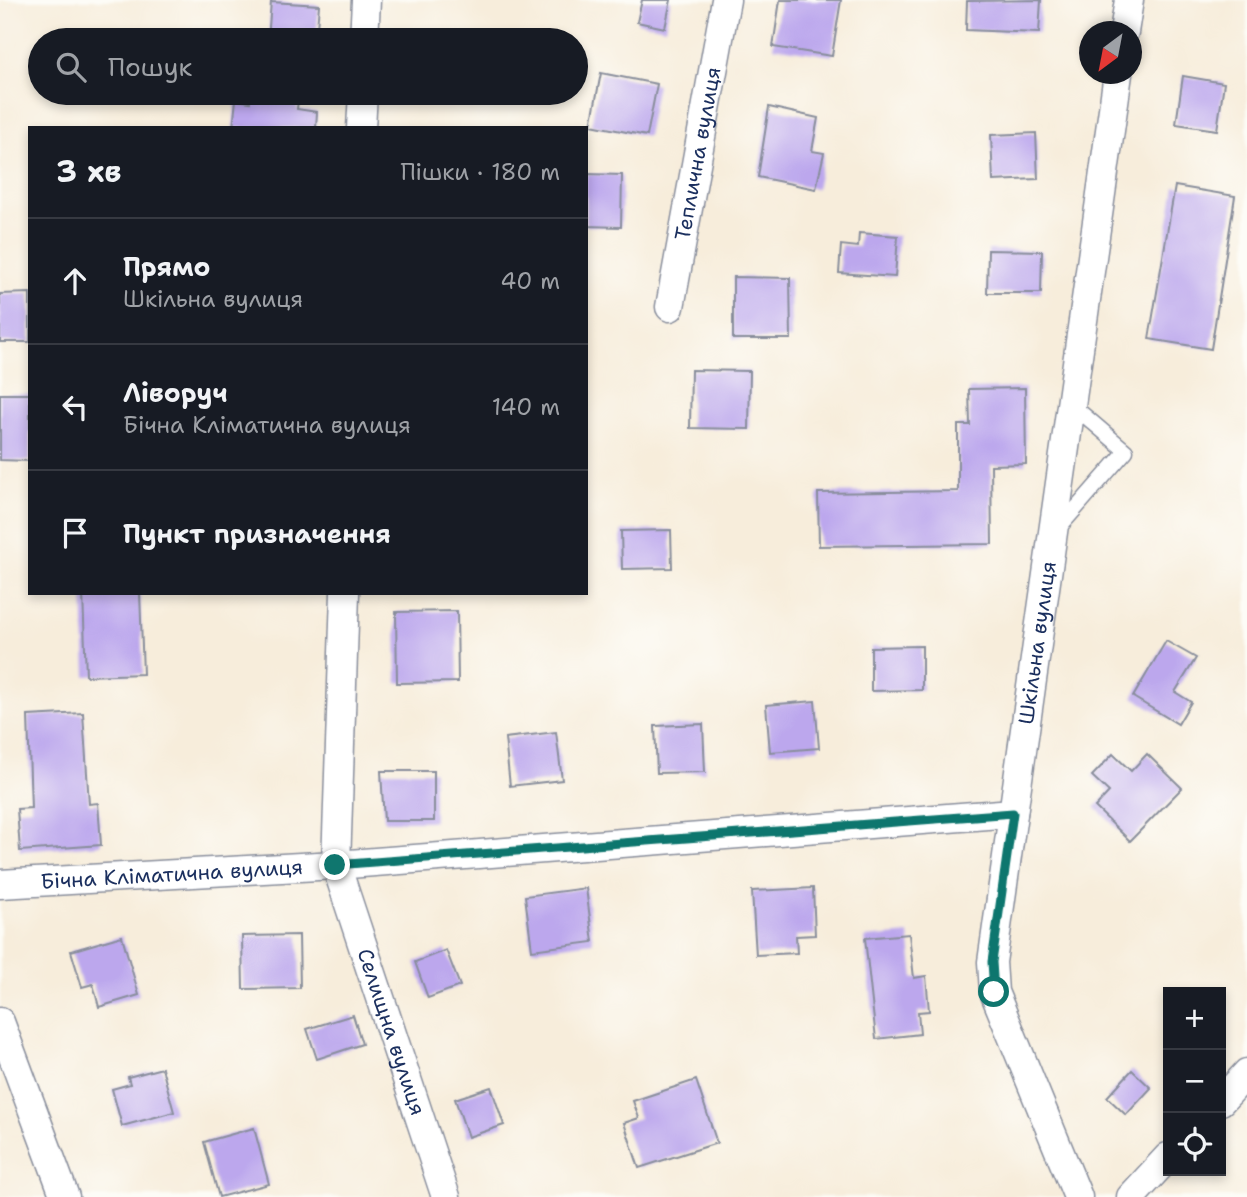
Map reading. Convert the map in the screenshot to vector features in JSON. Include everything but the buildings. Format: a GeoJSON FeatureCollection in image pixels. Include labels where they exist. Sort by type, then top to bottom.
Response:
{"type":"FeatureCollection","features":[{"type":"Feature","properties":{"kind":"street"},"geometry":{"type":"LineString","coordinates":[[365,28],[366,0]]}},
{"type":"Feature","properties":{"kind":"street","name":"Теплична вулиця"},"geometry":{"type":"LineString","coordinates":[[670,307],[726,0]]}},
{"type":"Feature","properties":{"kind":"street"},"geometry":{"type":"LineString","coordinates":[[1126,21],[1129,0]]}},
{"type":"Feature","properties":{"kind":"street","name":"Шкільна вулиця"},"geometry":{"type":"LineString","coordinates":[[1078,1197],[994,992],[992,962],[1117,84]]}},
{"type":"Feature","properties":{"kind":"street"},"geometry":{"type":"LineString","coordinates":[[361,126],[362,105]]}},
{"type":"Feature","properties":{"kind":"street"},"geometry":{"type":"LineString","coordinates":[[335,865],[345,595]]}},
{"type":"Feature","properties":{"kind":"street","name":"Бічна Кліматична вулиця"},"geometry":{"type":"LineString","coordinates":[[0,884],[335,865],[1013,813]]}},
{"type":"Feature","properties":{"kind":"street","name":"Селищна вулиця"},"geometry":{"type":"LineString","coordinates":[[335,865],[446,1197]]}},
{"type":"Feature","properties":{"kind":"street"},"geometry":{"type":"LineString","coordinates":[[0,1022],[65,1197]]}},
{"type":"Feature","properties":{"kind":"street"},"geometry":{"type":"LineString","coordinates":[[1226,1096],[1247,1073]]}},
{"type":"Feature","properties":{"kind":"street"},"geometry":{"type":"LineString","coordinates":[[1131,1197],[1163,1162]]}},
{"type":"Feature","properties":{"kind":"lane"},"geometry":{"type":"LineString","coordinates":[[1053,535],[1126,451],[1071,404]]}},
{"type":"Feature","properties":{"kind":"route"},"geometry":{"type":"LineString","coordinates":[[335,865],[1013,813],[992,962],[994,992]]}}]}
